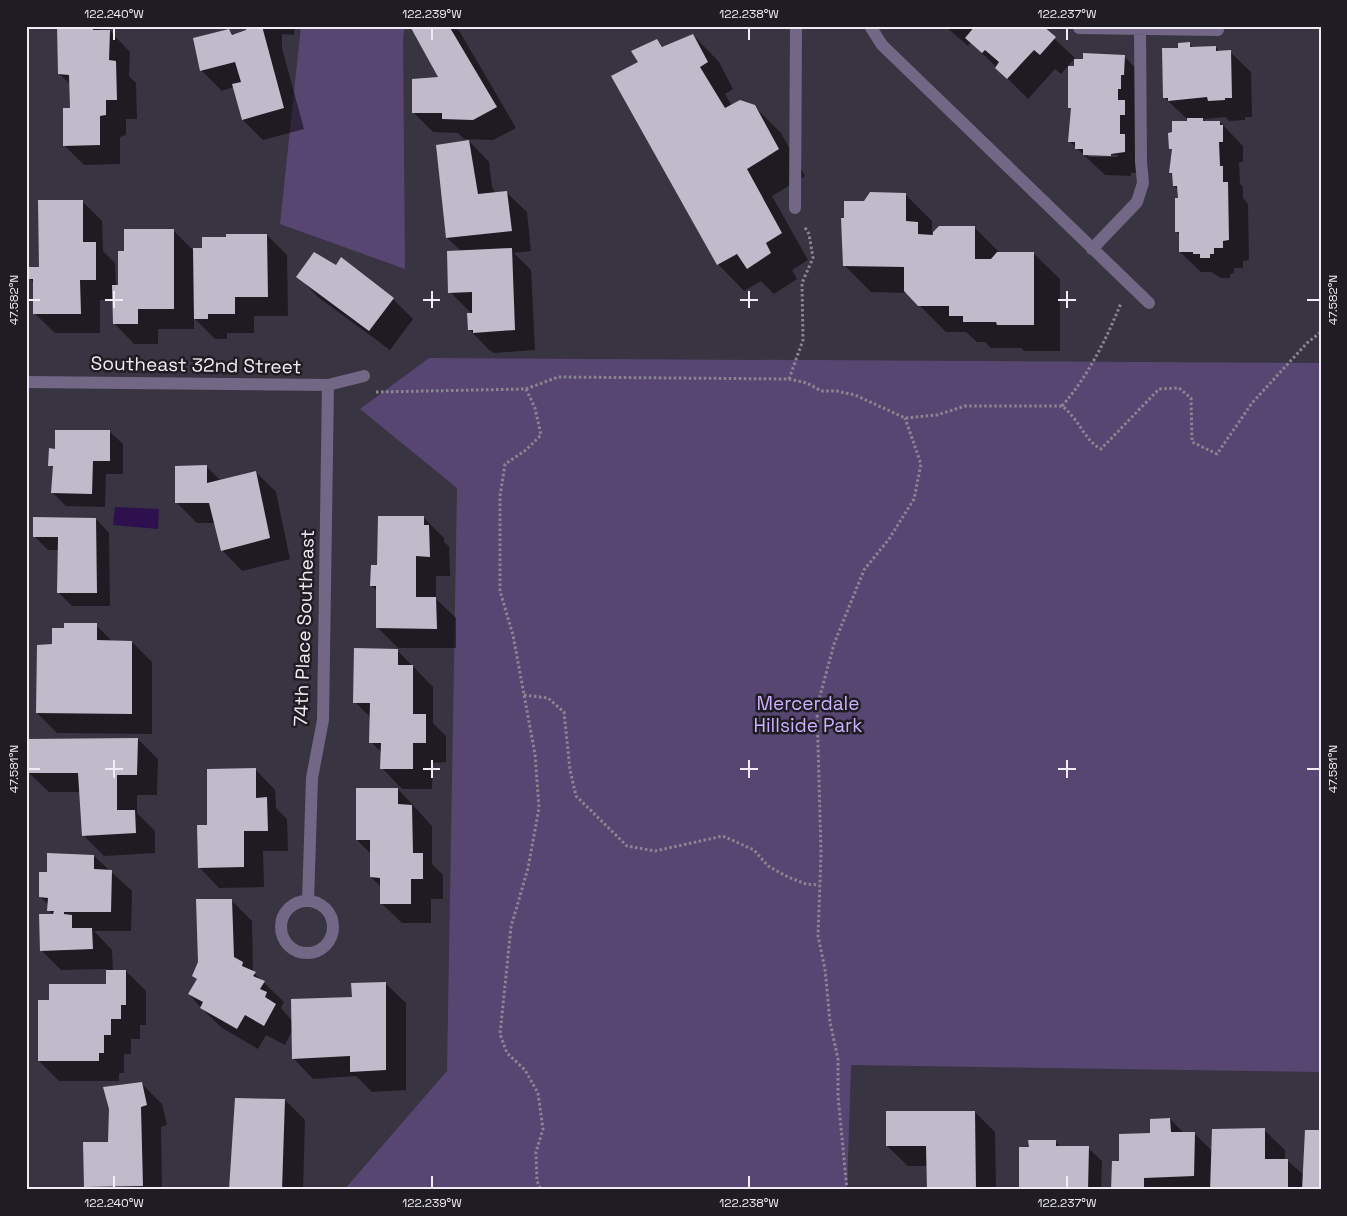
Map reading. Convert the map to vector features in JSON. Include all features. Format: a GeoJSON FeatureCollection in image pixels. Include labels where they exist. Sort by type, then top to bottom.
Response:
{"type":"FeatureCollection","features":[{"type":"Feature","properties":{"kind":"street"},"geometry":{"type":"LineString","coordinates":[[795,208],[796,26]]}},
{"type":"Feature","properties":{"kind":"street"},"geometry":{"type":"LineString","coordinates":[[870,26],[882,45],[1149,303]]}},
{"type":"Feature","properties":{"kind":"street"},"geometry":{"type":"LineString","coordinates":[[1079,28],[1218,30]]}},
{"type":"Feature","properties":{"kind":"street"},"geometry":{"type":"LineString","coordinates":[[1092,249],[1137,202],[1143,183],[1141,162],[1140,29]]}},
{"type":"Feature","properties":{"kind":"street","name":"Southeast 32nd Street"},"geometry":{"type":"LineString","coordinates":[[26,382],[328,385],[364,376]]}},
{"type":"Feature","properties":{"kind":"street","name":"74th Place Southeast"},"geometry":{"type":"LineString","coordinates":[[308,901],[312,778],[323,720],[328,385]]}},
{"type":"Feature","properties":{"kind":"street"},"geometry":{"type":"LineString","coordinates":[[308,901],[318,903],[326,909],[332,918],[334,928],[325,946],[317,951],[306,953],[288,944],[283,936],[281,926],[289,908],[298,903],[308,901]]}},
{"type":"Feature","properties":{"kind":"path"},"geometry":{"type":"LineString","coordinates":[[789,379],[803,340],[802,283],[813,258],[809,234],[795,208]]}},
{"type":"Feature","properties":{"kind":"path"},"geometry":{"type":"LineString","coordinates":[[1062,406],[1080,386],[1108,335],[1129,284]]}},
{"type":"Feature","properties":{"kind":"path"},"geometry":{"type":"LineString","coordinates":[[369,392],[526,389],[558,377],[789,379],[807,383],[821,391],[837,391],[855,395],[905,418],[937,415],[965,406],[1062,406],[1074,415],[1091,444],[1101,449],[1159,389],[1179,388],[1191,398],[1192,442],[1217,454],[1252,403],[1308,343],[1321,332]]}},
{"type":"Feature","properties":{"kind":"path"},"geometry":{"type":"LineString","coordinates":[[526,389],[535,408],[540,435],[526,450],[505,464],[500,496],[500,591],[513,635],[535,754],[539,808],[528,868],[511,927],[500,1034],[506,1053],[525,1070],[538,1093],[543,1129],[536,1152],[537,1182],[541,1190]]}},
{"type":"Feature","properties":{"kind":"path"},"geometry":{"type":"LineString","coordinates":[[847,1190],[838,1096],[838,1059],[830,1022],[825,969],[818,936],[821,853],[818,707],[834,644],[864,570],[889,539],[914,498],[921,464],[905,418]]}},
{"type":"Feature","properties":{"kind":"path"},"geometry":{"type":"LineString","coordinates":[[524,695],[548,698],[564,712],[570,770],[576,796],[627,846],[655,850],[723,836],[754,850],[768,866],[788,877],[806,884],[819,885]]}},
{"type":"Feature","properties":{"kind":"green space"},"geometry":{"type":"Polygon","coordinates":[[[301,26],[405,26],[403,37],[405,269],[280,224],[301,26]]]}},
{"type":"Feature","properties":{"kind":"green space","name":"Mercerdale Hillside Park"},"geometry":{"type":"Polygon","coordinates":[[[429,358],[1321,363],[1321,1072],[851,1065],[847,1190],[344,1190],[447,1071],[457,488],[360,409],[429,358]]]}},
{"type":"Feature","properties":{"kind":"shaded area"},"geometry":{"type":"Polygon","coordinates":[[[115,507],[159,509],[158,529],[113,525],[115,507]]]}},
{"type":"Feature","properties":{"kind":"building"},"geometry":{"type":"Polygon","coordinates":[[[57,26],[93,26],[93,30],[110,30],[109,60],[116,61],[117,100],[106,100],[106,115],[100,116],[100,145],[63,146],[63,108],[70,108],[69,75],[58,74],[57,26]]]}},
{"type":"Feature","properties":{"kind":"building"},"geometry":{"type":"Polygon","coordinates":[[[247,26],[262,26],[284,108],[242,120],[232,84],[241,82],[235,62],[200,71],[193,38],[229,29],[232,35],[246,30],[247,26]]]}},
{"type":"Feature","properties":{"kind":"building"},"geometry":{"type":"Polygon","coordinates":[[[414,26],[449,26],[497,107],[473,120],[442,119],[442,113],[412,113],[412,79],[438,77],[411,28],[414,26]]]}},
{"type":"Feature","properties":{"kind":"building"},"geometry":{"type":"Polygon","coordinates":[[[975,26],[1043,26],[1056,37],[1040,55],[1034,50],[1007,79],[995,68],[999,62],[985,50],[982,53],[965,38],[975,26]]]}},
{"type":"Feature","properties":{"kind":"building"},"geometry":{"type":"Polygon","coordinates":[[[693,34],[708,62],[700,67],[725,108],[740,100],[755,105],[779,149],[747,169],[782,233],[766,243],[771,253],[747,269],[737,254],[717,265],[611,76],[638,62],[631,51],[657,39],[662,47],[693,34]]]}},
{"type":"Feature","properties":{"kind":"building"},"geometry":{"type":"Polygon","coordinates":[[[1190,42],[1190,47],[1216,46],[1216,51],[1231,50],[1232,98],[1208,101],[1207,97],[1168,101],[1168,98],[1163,98],[1162,48],[1178,48],[1178,43],[1190,42]]]}},
{"type":"Feature","properties":{"kind":"building"},"geometry":{"type":"Polygon","coordinates":[[[1083,53],[1125,55],[1124,75],[1121,75],[1121,89],[1118,89],[1118,100],[1125,100],[1125,115],[1120,115],[1120,134],[1125,134],[1125,152],[1111,154],[1111,156],[1083,155],[1083,149],[1075,149],[1075,142],[1068,142],[1071,108],[1068,108],[1068,66],[1074,66],[1074,59],[1083,59],[1083,53]]]}},
{"type":"Feature","properties":{"kind":"building"},"geometry":{"type":"Polygon","coordinates":[[[1187,118],[1203,118],[1203,121],[1220,121],[1220,125],[1223,125],[1223,142],[1219,142],[1220,166],[1223,166],[1223,182],[1228,182],[1229,240],[1223,241],[1223,248],[1214,248],[1214,254],[1210,254],[1210,258],[1200,258],[1200,254],[1193,254],[1193,252],[1179,252],[1179,232],[1175,232],[1175,198],[1178,198],[1177,186],[1173,186],[1172,173],[1169,173],[1172,149],[1169,149],[1168,133],[1172,132],[1172,121],[1187,121],[1187,118]]]}},
{"type":"Feature","properties":{"kind":"building"},"geometry":{"type":"Polygon","coordinates":[[[469,140],[478,194],[507,191],[512,231],[446,238],[436,145],[469,140]]]}},
{"type":"Feature","properties":{"kind":"building"},"geometry":{"type":"Polygon","coordinates":[[[870,192],[906,193],[906,221],[918,222],[918,234],[933,235],[933,232],[939,226],[975,226],[975,259],[991,259],[997,252],[1034,252],[1034,325],[997,325],[996,322],[963,322],[963,316],[949,316],[949,306],[918,306],[904,291],[904,267],[843,266],[841,218],[844,218],[844,201],[864,201],[870,192]]]}},
{"type":"Feature","properties":{"kind":"building"},"geometry":{"type":"Polygon","coordinates":[[[38,200],[83,200],[83,242],[96,242],[96,280],[80,280],[81,314],[33,314],[33,279],[29,279],[29,267],[39,267],[38,200]]]}},
{"type":"Feature","properties":{"kind":"building"},"geometry":{"type":"Polygon","coordinates":[[[124,229],[174,229],[174,309],[138,309],[138,324],[113,324],[112,285],[118,285],[118,251],[124,251],[124,229]]]}},
{"type":"Feature","properties":{"kind":"building"},"geometry":{"type":"Polygon","coordinates":[[[226,234],[267,234],[268,297],[235,297],[235,314],[208,314],[208,319],[194,319],[193,248],[202,248],[202,237],[226,237],[226,234]]]}},
{"type":"Feature","properties":{"kind":"building"},"geometry":{"type":"Polygon","coordinates":[[[512,248],[515,330],[473,333],[473,330],[468,330],[467,313],[472,313],[472,292],[448,293],[447,251],[512,248]]]}},
{"type":"Feature","properties":{"kind":"building"},"geometry":{"type":"Polygon","coordinates":[[[314,252],[336,265],[341,257],[394,298],[369,331],[296,277],[314,252]]]}},
{"type":"Feature","properties":{"kind":"building"},"geometry":{"type":"Polygon","coordinates":[[[55,430],[110,430],[110,461],[93,461],[92,494],[51,493],[53,466],[48,466],[49,448],[55,449],[55,430]]]}},
{"type":"Feature","properties":{"kind":"building"},"geometry":{"type":"Polygon","coordinates":[[[207,465],[207,483],[256,471],[270,538],[221,551],[209,503],[175,503],[175,466],[207,465]]]}},
{"type":"Feature","properties":{"kind":"building"},"geometry":{"type":"Polygon","coordinates":[[[378,516],[424,516],[424,525],[429,525],[430,557],[416,556],[416,597],[436,597],[437,629],[376,628],[376,586],[370,586],[371,565],[377,565],[378,516]]]}},
{"type":"Feature","properties":{"kind":"building"},"geometry":{"type":"Polygon","coordinates":[[[33,517],[96,518],[97,593],[57,593],[58,537],[33,537],[33,517]]]}},
{"type":"Feature","properties":{"kind":"building"},"geometry":{"type":"Polygon","coordinates":[[[64,623],[97,623],[97,640],[132,641],[132,714],[36,713],[37,645],[52,644],[52,628],[64,628],[64,623]]]}},
{"type":"Feature","properties":{"kind":"building"},"geometry":{"type":"Polygon","coordinates":[[[354,648],[398,649],[398,665],[413,665],[413,714],[426,714],[426,743],[413,743],[413,769],[380,769],[381,743],[369,743],[370,703],[353,703],[354,648]]]}},
{"type":"Feature","properties":{"kind":"building"},"geometry":{"type":"Polygon","coordinates":[[[138,738],[137,775],[117,775],[117,810],[135,810],[136,833],[82,836],[78,773],[27,773],[26,739],[138,738]]]}},
{"type":"Feature","properties":{"kind":"building"},"geometry":{"type":"Polygon","coordinates":[[[256,768],[256,798],[267,797],[268,831],[244,831],[244,867],[198,868],[197,825],[207,825],[207,769],[256,768]]]}},
{"type":"Feature","properties":{"kind":"building"},"geometry":{"type":"Polygon","coordinates":[[[356,788],[398,788],[398,804],[412,805],[413,853],[423,853],[423,879],[411,879],[411,904],[380,904],[380,878],[370,877],[370,840],[356,840],[356,788]]]}},
{"type":"Feature","properties":{"kind":"building"},"geometry":{"type":"Polygon","coordinates":[[[47,853],[94,855],[94,869],[112,870],[111,912],[64,912],[64,914],[72,915],[72,928],[92,928],[93,949],[40,951],[39,914],[53,914],[54,911],[47,911],[48,898],[39,897],[39,872],[47,872],[47,853]]]}},
{"type":"Feature","properties":{"kind":"building"},"geometry":{"type":"Polygon","coordinates":[[[196,899],[232,899],[234,957],[243,962],[242,966],[256,972],[253,976],[265,981],[260,989],[267,992],[265,997],[276,1004],[264,1026],[245,1015],[237,1029],[200,1008],[203,1002],[188,994],[197,979],[192,976],[198,962],[196,899]]]}},
{"type":"Feature","properties":{"kind":"building"},"geometry":{"type":"Polygon","coordinates":[[[106,970],[126,970],[126,1005],[121,1005],[121,1019],[111,1019],[111,1035],[104,1035],[104,1053],[99,1053],[99,1061],[38,1061],[38,1000],[49,1000],[49,984],[106,984],[106,970]]]}},
{"type":"Feature","properties":{"kind":"building"},"geometry":{"type":"Polygon","coordinates":[[[386,982],[386,1070],[350,1072],[350,1056],[292,1059],[291,999],[352,997],[351,983],[386,982]]]}},
{"type":"Feature","properties":{"kind":"building"},"geometry":{"type":"Polygon","coordinates":[[[142,1082],[147,1105],[141,1107],[143,1186],[84,1187],[83,1142],[108,1142],[109,1109],[103,1087],[142,1082]]]}},
{"type":"Feature","properties":{"kind":"building"},"geometry":{"type":"Polygon","coordinates":[[[235,1098],[285,1099],[282,1190],[229,1190],[235,1098]]]}},
{"type":"Feature","properties":{"kind":"building"},"geometry":{"type":"Polygon","coordinates":[[[886,1111],[975,1111],[976,1190],[927,1190],[926,1146],[886,1146],[886,1111]]]}},
{"type":"Feature","properties":{"kind":"building"},"geometry":{"type":"Polygon","coordinates":[[[1170,1118],[1171,1132],[1195,1132],[1194,1176],[1144,1178],[1144,1190],[1111,1190],[1112,1161],[1119,1161],[1119,1134],[1150,1133],[1150,1119],[1170,1118]]]}},
{"type":"Feature","properties":{"kind":"building"},"geometry":{"type":"Polygon","coordinates":[[[1265,1128],[1265,1159],[1288,1159],[1288,1190],[1210,1190],[1212,1129],[1265,1128]]]}},
{"type":"Feature","properties":{"kind":"building"},"geometry":{"type":"Polygon","coordinates":[[[1305,1130],[1321,1130],[1321,1190],[1302,1190],[1305,1130]]]}},
{"type":"Feature","properties":{"kind":"building"},"geometry":{"type":"Polygon","coordinates":[[[1028,1140],[1056,1140],[1056,1146],[1089,1146],[1088,1190],[1019,1190],[1019,1147],[1029,1147],[1028,1140]]]}}]}
